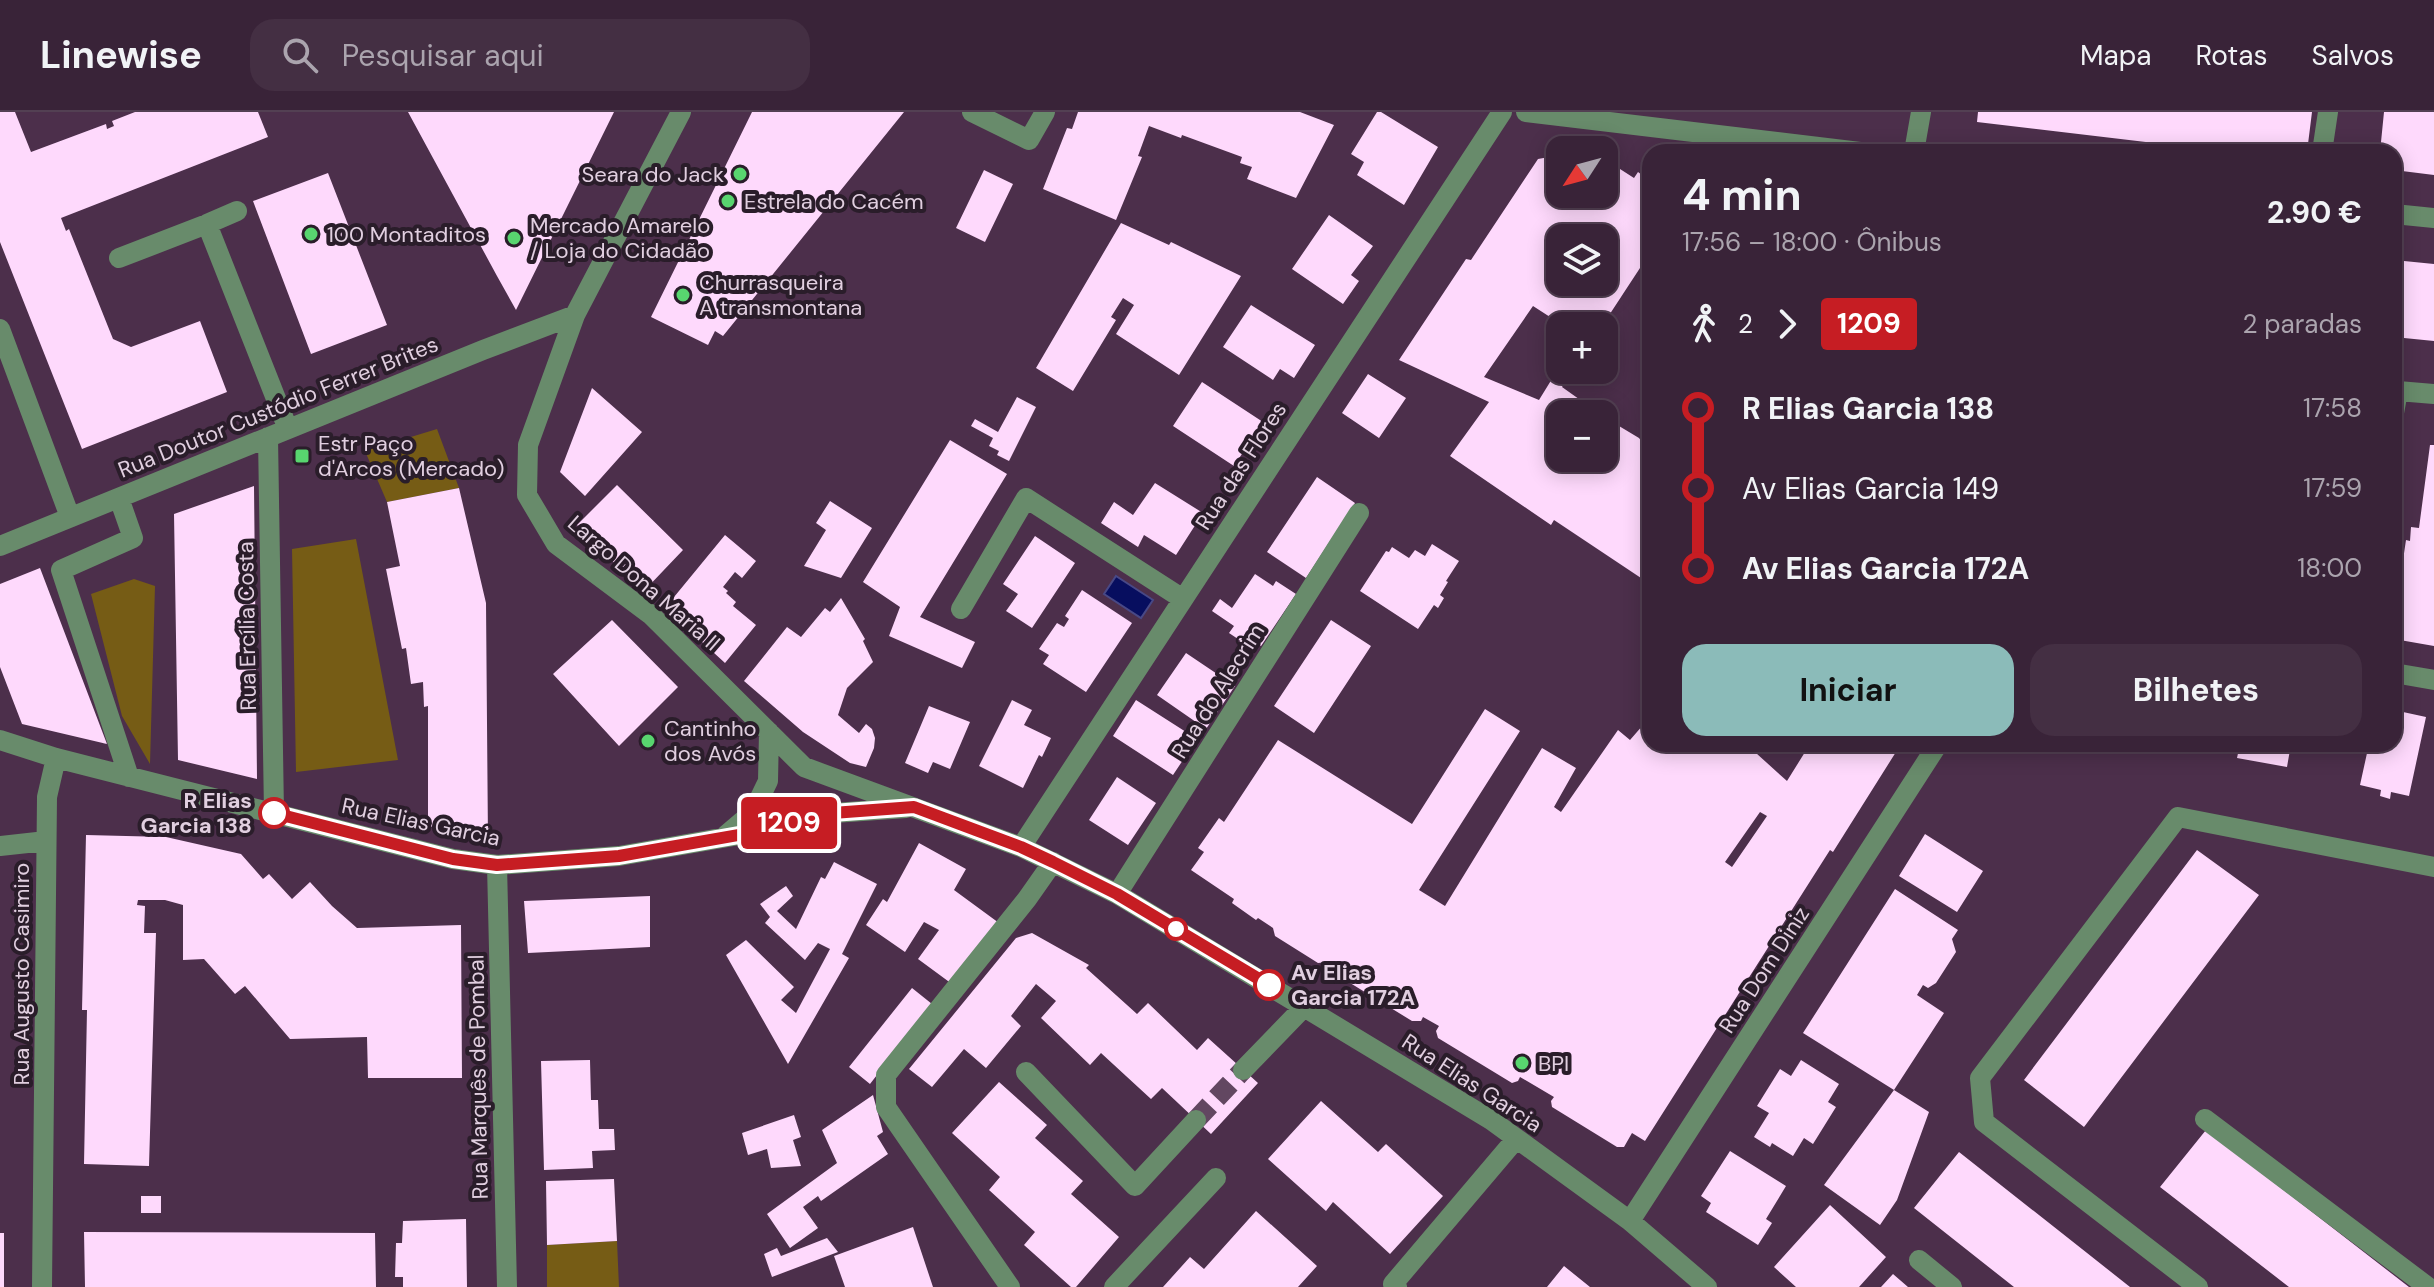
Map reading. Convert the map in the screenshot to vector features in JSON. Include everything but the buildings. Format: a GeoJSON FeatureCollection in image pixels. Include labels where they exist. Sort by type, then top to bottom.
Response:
{"type":"FeatureCollection","features":[{"type":"Feature","properties":{"kind":"street","name":"Largo Dona Maria II"},"geometry":{"type":"LineString","coordinates":[[681,112],[575,315],[528,445],[527,495],[556,544],[651,615],[804,767],[914,807]]}},
{"type":"Feature","properties":{"kind":"street"},"geometry":{"type":"LineString","coordinates":[[972,112],[1029,140],[1045,112]]}},
{"type":"Feature","properties":{"kind":"street","name":"Rua das Flores"},"geometry":{"type":"LineString","coordinates":[[1021,847],[1502,112]]}},
{"type":"Feature","properties":{"kind":"street"},"geometry":{"type":"LineString","coordinates":[[1526,112],[1793,144]]}},
{"type":"Feature","properties":{"kind":"street"},"geometry":{"type":"LineString","coordinates":[[1915,144],[1921,112]]}},
{"type":"Feature","properties":{"kind":"street"},"geometry":{"type":"LineString","coordinates":[[2323,144],[2328,112]]}},
{"type":"Feature","properties":{"kind":"street"},"geometry":{"type":"LineString","coordinates":[[119,258],[237,211]]}},
{"type":"Feature","properties":{"kind":"street"},"geometry":{"type":"LineString","coordinates":[[2402,215],[2434,218]]}},
{"type":"Feature","properties":{"kind":"street"},"geometry":{"type":"LineString","coordinates":[[207,224],[288,429]]}},
{"type":"Feature","properties":{"kind":"street","name":"Rua Doutor Custódio Ferrer Brites"},"geometry":{"type":"LineString","coordinates":[[0,546],[575,315]]}},
{"type":"Feature","properties":{"kind":"street"},"geometry":{"type":"LineString","coordinates":[[0,329],[70,517]]}},
{"type":"Feature","properties":{"kind":"street"},"geometry":{"type":"LineString","coordinates":[[2402,391],[2434,394]]}},
{"type":"Feature","properties":{"kind":"street","name":"Rua Ercília Costa"},"geometry":{"type":"LineString","coordinates":[[268,437],[274,813]]}},
{"type":"Feature","properties":{"kind":"street"},"geometry":{"type":"LineString","coordinates":[[119,498],[133,538],[61,570],[129,777]]}},
{"type":"Feature","properties":{"kind":"street"},"geometry":{"type":"LineString","coordinates":[[961,609],[1026,498],[1183,599]]}},
{"type":"Feature","properties":{"kind":"street","name":"Rua do Alecrim"},"geometry":{"type":"LineString","coordinates":[[1117,894],[1359,513]]}},
{"type":"Feature","properties":{"kind":"street"},"geometry":{"type":"LineString","coordinates":[[2402,674],[2434,680]]}},
{"type":"Feature","properties":{"kind":"street"},"geometry":{"type":"LineString","coordinates":[[726,835],[753,812],[768,781],[769,732]]}},
{"type":"Feature","properties":{"kind":"street","name":"Rua Elias Garcia"},"geometry":{"type":"LineString","coordinates":[[0,740],[56,758],[453,859],[497,865],[619,856],[767,830],[819,814],[914,807],[1021,847],[1117,894],[1491,1120],[1630,1221],[1707,1287]]}},
{"type":"Feature","properties":{"kind":"street","name":"Rua Dom Diniz"},"geometry":{"type":"LineString","coordinates":[[1630,1221],[1933,752]]}},
{"type":"Feature","properties":{"kind":"street","name":"Rua Augusto Casimiro"},"geometry":{"type":"LineString","coordinates":[[42,1287],[47,797],[56,758]]}},
{"type":"Feature","properties":{"kind":"street"},"geometry":{"type":"LineString","coordinates":[[2198,1287],[1984,1122],[1980,1078],[2178,817],[2434,867]]}},
{"type":"Feature","properties":{"kind":"street"},"geometry":{"type":"LineString","coordinates":[[0,846],[46,841]]}},
{"type":"Feature","properties":{"kind":"street"},"geometry":{"type":"LineString","coordinates":[[1010,1287],[886,1107],[886,1075],[1053,862]]}},
{"type":"Feature","properties":{"kind":"street","name":"Rua Marquês de Pombal"},"geometry":{"type":"LineString","coordinates":[[497,865],[507,1287]]}},
{"type":"Feature","properties":{"kind":"street"},"geometry":{"type":"LineString","coordinates":[[1243,1070],[1304,1007]]}},
{"type":"Feature","properties":{"kind":"street"},"geometry":{"type":"LineString","coordinates":[[1026,1072],[1135,1186],[1196,1120]]}},
{"type":"Feature","properties":{"kind":"street"},"geometry":{"type":"LineString","coordinates":[[2205,1119],[2428,1287]]}},
{"type":"Feature","properties":{"kind":"street"},"geometry":{"type":"LineString","coordinates":[[1397,1287],[1393,1284],[1516,1139]]}},
{"type":"Feature","properties":{"kind":"street"},"geometry":{"type":"LineString","coordinates":[[1114,1287],[1216,1178]]}},
{"type":"Feature","properties":{"kind":"street"},"geometry":{"type":"LineString","coordinates":[[1919,1260],[1952,1287]]}},
{"type":"Feature","properties":{"kind":"shaded area"},"geometry":{"type":"Polygon","coordinates":[[[437,429],[459,488],[387,502],[365,451],[437,429]]]}},
{"type":"Feature","properties":{"kind":"shaded area"},"geometry":{"type":"Polygon","coordinates":[[[356,539],[398,760],[296,772],[292,549],[356,539]]]}},
{"type":"Feature","properties":{"kind":"shaded area"},"geometry":{"type":"Polygon","coordinates":[[[1116,576],[1153,600],[1141,618],[1104,594],[1116,576]]]}},
{"type":"Feature","properties":{"kind":"shaded area"},"geometry":{"type":"Polygon","coordinates":[[[134,579],[155,586],[150,764],[122,716],[91,594],[134,579]]]}},
{"type":"Feature","properties":{"kind":"shaded area"},"geometry":{"type":"Polygon","coordinates":[[[617,1241],[619,1287],[547,1287],[547,1245],[617,1241]]]}},
{"type":"Feature","properties":{"kind":"tunnel"},"geometry":{"type":"LineString","coordinates":[[1196,1120],[1243,1070]]}},
{"type":"Feature","properties":{"kind":"bus line","name":"1209"},"geometry":{"type":"LineString","coordinates":[[274,813],[453,859],[497,865],[619,856],[767,830],[819,814],[914,807],[1021,847],[1117,894],[1269,985]]}},
{"type":"Feature","properties":{"kind":"place","name":"Seara do Jack"},"geometry":{"type":"Point","coordinates":[740,174]}},
{"type":"Feature","properties":{"kind":"place","name":"Estrela do Cacém"},"geometry":{"type":"Point","coordinates":[728,201]}},
{"type":"Feature","properties":{"kind":"place","name":"100 Montaditos"},"geometry":{"type":"Point","coordinates":[311,234]}},
{"type":"Feature","properties":{"kind":"place","name":"Mercado Amarelo / Loja do Cidadão"},"geometry":{"type":"Point","coordinates":[514,238]}},
{"type":"Feature","properties":{"kind":"place","name":"Churrasqueira A transmontana"},"geometry":{"type":"Point","coordinates":[683,295]}},
{"type":"Feature","properties":{"kind":"place","name":"Estr Paço d'Arcos (Mercado)"},"geometry":{"type":"Point","coordinates":[302,456]}},
{"type":"Feature","properties":{"kind":"place","name":"Cantinho dos Avós"},"geometry":{"type":"Point","coordinates":[648,741]}},
{"type":"Feature","properties":{"kind":"place","name":"R Elias Garcia 138"},"geometry":{"type":"Point","coordinates":[274,813]}},
{"type":"Feature","properties":{"kind":"place","name":"Av Elias Garcia 172A"},"geometry":{"type":"Point","coordinates":[1269,985]}},
{"type":"Feature","properties":{"kind":"place","name":"BPI"},"geometry":{"type":"Point","coordinates":[1522,1063]}}]}
